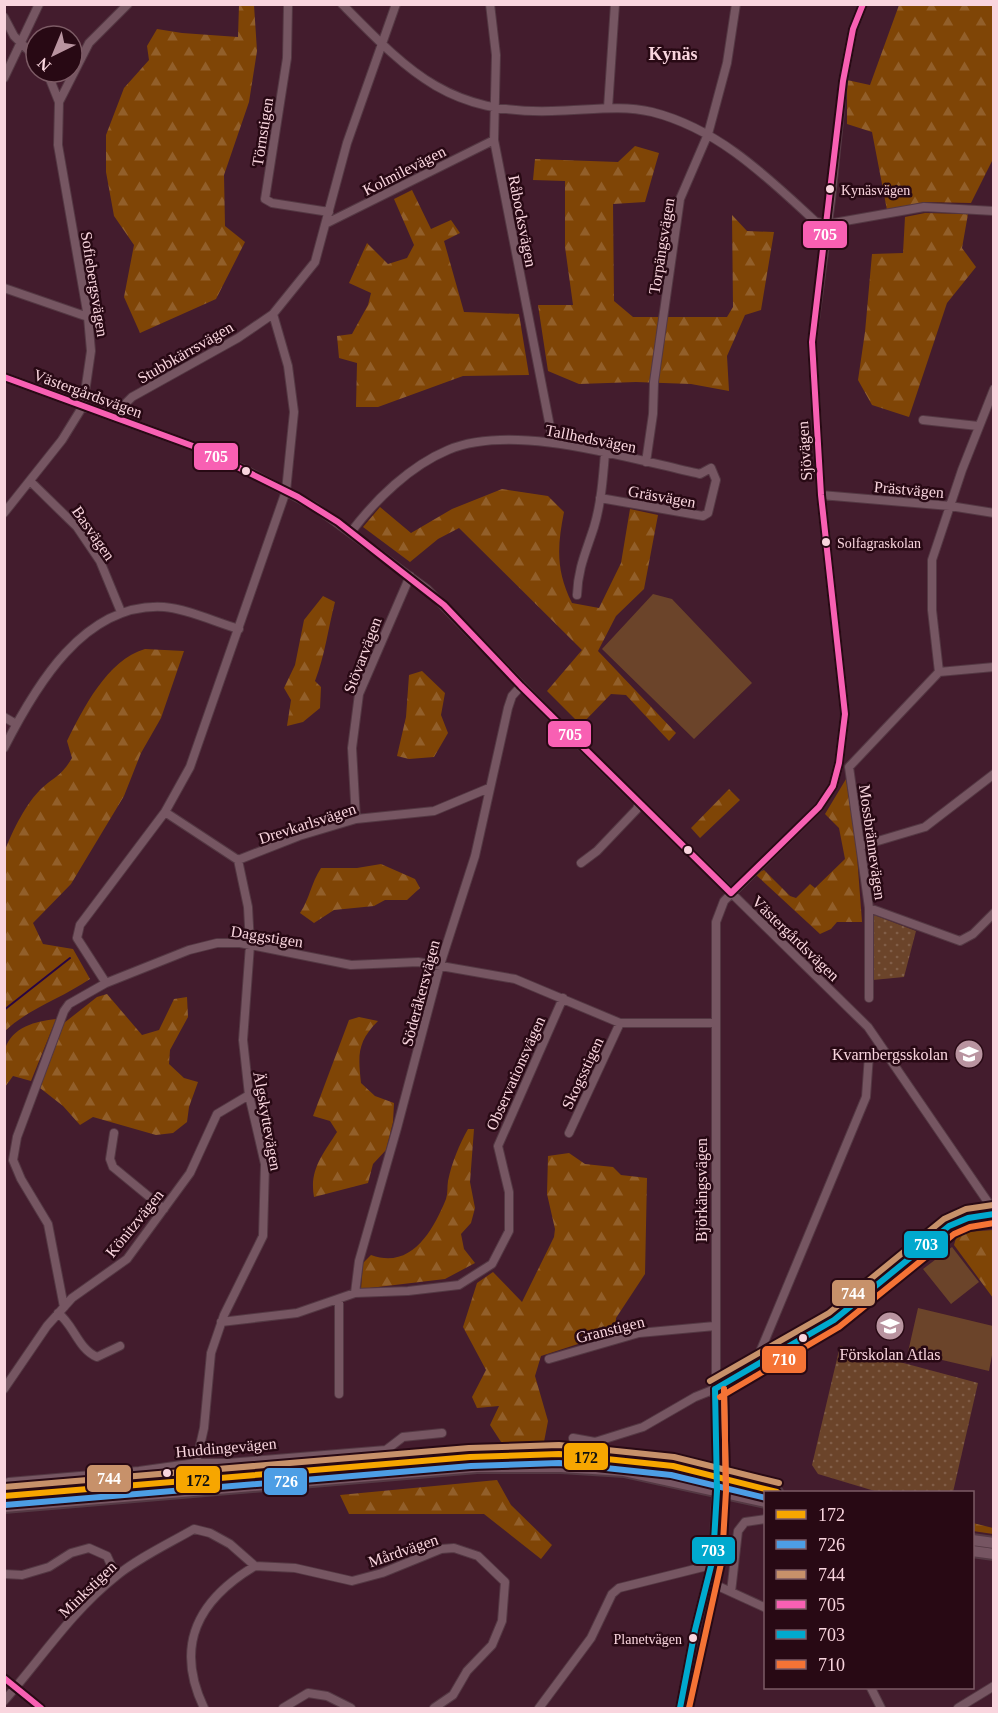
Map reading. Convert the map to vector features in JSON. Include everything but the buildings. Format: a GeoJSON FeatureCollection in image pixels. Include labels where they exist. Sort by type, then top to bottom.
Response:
{"type":"FeatureCollection","features":[{"type":"Feature","properties":{"kind":"main road","name":"Huddingevägen"},"geometry":{"type":"LineString","coordinates":[[4,1496],[470,1457],[559,1454],[624,1459],[716,1476],[773,1491]]}},
{"type":"Feature","properties":{"kind":"main road"},"geometry":{"type":"LineString","coordinates":[[4,1507],[477,1467],[561,1467],[624,1471],[764,1503]]}},
{"type":"Feature","properties":{"kind":"main road"},"geometry":{"type":"LineString","coordinates":[[974,1540],[993,1543]]}},
{"type":"Feature","properties":{"kind":"main road"},"geometry":{"type":"LineString","coordinates":[[974,1551],[993,1554]]}},
{"type":"Feature","properties":{"kind":"street"},"geometry":{"type":"LineString","coordinates":[[4,78],[39,4]]}},
{"type":"Feature","properties":{"kind":"street"},"geometry":{"type":"LineString","coordinates":[[59,102],[69,87],[89,42],[128,4]]}},
{"type":"Feature","properties":{"kind":"street","name":"Törnstigen"},"geometry":{"type":"LineString","coordinates":[[288,4],[287,58],[265,200],[329,212]]}},
{"type":"Feature","properties":{"kind":"street"},"geometry":{"type":"LineString","coordinates":[[342,4],[382,44],[432,86],[460,99],[496,108],[552,111],[608,108],[651,112],[708,134],[738,153],[816,222],[828,224],[924,207],[993,211]]}},
{"type":"Feature","properties":{"kind":"street","name":"Stubbkärrsvägen"},"geometry":{"type":"LineString","coordinates":[[117,418],[122,407],[132,398],[238,338],[273,314],[315,262],[347,143],[396,4]]}},
{"type":"Feature","properties":{"kind":"street","name":"Råbocksvägen"},"geometry":{"type":"LineString","coordinates":[[490,4],[496,55],[494,140],[553,441]]}},
{"type":"Feature","properties":{"kind":"street"},"geometry":{"type":"LineString","coordinates":[[608,108],[615,4]]}},
{"type":"Feature","properties":{"kind":"street","name":"Torpängsvägen"},"geometry":{"type":"LineString","coordinates":[[646,462],[653,414],[654,382],[680,199],[708,134],[727,63],[736,4]]}},
{"type":"Feature","properties":{"kind":"street","name":"Sjövägen"},"geometry":{"type":"LineString","coordinates":[[731,893],[819,807],[833,786],[839,763],[845,714],[821,495],[812,342],[828,224],[843,81],[853,29],[863,4]]}},
{"type":"Feature","properties":{"kind":"street"},"geometry":{"type":"LineString","coordinates":[[4,17],[22,44]]}},
{"type":"Feature","properties":{"kind":"street","name":"Sofiebergsvägen"},"geometry":{"type":"LineString","coordinates":[[4,513],[62,440],[83,406],[91,351],[88,317],[58,146],[59,102],[52,84]]}},
{"type":"Feature","properties":{"kind":"street","name":"Kolmilevägen"},"geometry":{"type":"LineString","coordinates":[[327,223],[494,140]]}},
{"type":"Feature","properties":{"kind":"street"},"geometry":{"type":"LineString","coordinates":[[4,288],[88,317]]}},
{"type":"Feature","properties":{"kind":"street"},"geometry":{"type":"LineString","coordinates":[[106,983],[77,938],[80,925],[165,812],[196,754],[286,491],[294,412],[288,366],[273,314]]}},
{"type":"Feature","properties":{"kind":"street","name":"Västergårdsvägen"},"geometry":{"type":"LineString","coordinates":[[4,376],[201,449],[286,491],[351,532],[410,576],[444,605],[521,686],[868,1027],[993,1212]]}},
{"type":"Feature","properties":{"kind":"street"},"geometry":{"type":"LineString","coordinates":[[993,389],[932,560],[932,610],[939,672],[993,667]]}},
{"type":"Feature","properties":{"kind":"street"},"geometry":{"type":"LineString","coordinates":[[923,420],[978,426]]}},
{"type":"Feature","properties":{"kind":"street","name":"Tallhedsvägen"},"geometry":{"type":"LineString","coordinates":[[351,532],[406,474],[449,450],[493,441],[553,441],[700,474],[711,468]]}},
{"type":"Feature","properties":{"kind":"street"},"geometry":{"type":"LineString","coordinates":[[577,595],[578,571],[594,528],[600,498],[605,453]]}},
{"type":"Feature","properties":{"kind":"street","name":"Gräsvägen"},"geometry":{"type":"LineString","coordinates":[[600,498],[703,516],[708,513],[716,480],[711,468]]}},
{"type":"Feature","properties":{"kind":"street","name":"Basvägen"},"geometry":{"type":"LineString","coordinates":[[30,481],[77,527],[100,561],[122,612]]}},
{"type":"Feature","properties":{"kind":"street","name":"Prästvägen"},"geometry":{"type":"LineString","coordinates":[[821,495],[950,506],[993,513]]}},
{"type":"Feature","properties":{"kind":"street","name":"Stövarvägen"},"geometry":{"type":"LineString","coordinates":[[356,819],[352,748],[359,694],[410,576]]}},
{"type":"Feature","properties":{"kind":"street"},"geometry":{"type":"LineString","coordinates":[[4,748],[16,724],[68,651],[91,630],[122,612],[165,607],[239,629]]}},
{"type":"Feature","properties":{"kind":"street","name":"Mossbrännevägen"},"geometry":{"type":"LineString","coordinates":[[868,998],[869,908],[849,766],[939,672]]}},
{"type":"Feature","properties":{"kind":"street","name":"Söderåkersvägen"},"geometry":{"type":"LineString","coordinates":[[355,1293],[359,1261],[398,1128],[440,965],[475,856],[508,708],[512,696],[521,686]]}},
{"type":"Feature","properties":{"kind":"street"},"geometry":{"type":"LineString","coordinates":[[4,717],[16,724]]}},
{"type":"Feature","properties":{"kind":"street"},"geometry":{"type":"LineString","coordinates":[[861,846],[925,827],[993,774]]}},
{"type":"Feature","properties":{"kind":"street","name":"Drevkarlsvägen"},"geometry":{"type":"LineString","coordinates":[[238,860],[299,836],[356,819],[434,811],[489,789]]}},
{"type":"Feature","properties":{"kind":"street"},"geometry":{"type":"LineString","coordinates":[[581,863],[597,851],[637,810],[639,803]]}},
{"type":"Feature","properties":{"kind":"street"},"geometry":{"type":"LineString","coordinates":[[165,812],[238,860]]}},
{"type":"Feature","properties":{"kind":"street","name":"Älgskyttevägen"},"geometry":{"type":"LineString","coordinates":[[196,1463],[204,1428],[211,1353],[221,1322],[263,1236],[265,1164],[249,1095],[243,1040],[250,945],[246,890],[238,860]]}},
{"type":"Feature","properties":{"kind":"street","name":"Björkängsvägen"},"geometry":{"type":"LineString","coordinates":[[680,1708],[694,1630],[711,1565],[717,1491],[714,1023],[716,922],[722,905],[731,893]]}},
{"type":"Feature","properties":{"kind":"street"},"geometry":{"type":"LineString","coordinates":[[869,908],[960,941],[973,934],[993,913]]}},
{"type":"Feature","properties":{"kind":"street","name":"Daggstigen"},"geometry":{"type":"LineString","coordinates":[[61,1310],[48,1224],[21,1179],[14,1160],[17,1137],[64,1011],[69,1004],[106,983],[189,950],[217,943],[250,945],[351,965],[394,962],[440,965],[522,981],[620,1023],[714,1023]]}},
{"type":"Feature","properties":{"kind":"street","name":"Observationsvägen"},"geometry":{"type":"LineString","coordinates":[[355,1293],[408,1291],[459,1285],[492,1264],[509,1231],[508,1192],[498,1146],[563,998]]}},
{"type":"Feature","properties":{"kind":"street","name":"Skogsstigen"},"geometry":{"type":"LineString","coordinates":[[569,1133],[620,1023]]}},
{"type":"Feature","properties":{"kind":"street"},"geometry":{"type":"LineString","coordinates":[[754,1364],[866,1097],[869,1055]]}},
{"type":"Feature","properties":{"kind":"street","name":"Könitzvägen"},"geometry":{"type":"LineString","coordinates":[[4,1389],[61,1310],[128,1259],[190,1173],[217,1114],[249,1095]]}},
{"type":"Feature","properties":{"kind":"street"},"geometry":{"type":"LineString","coordinates":[[114,1132],[110,1160],[113,1167],[164,1209]]}},
{"type":"Feature","properties":{"kind":"street"},"geometry":{"type":"LineString","coordinates":[[573,1438],[595,1442],[643,1427],[695,1397],[715,1389],[754,1364],[834,1320],[949,1226],[968,1218],[993,1212]]}},
{"type":"Feature","properties":{"kind":"street"},"geometry":{"type":"LineString","coordinates":[[221,1322],[297,1313],[355,1293]]}},
{"type":"Feature","properties":{"kind":"street"},"geometry":{"type":"LineString","coordinates":[[339,1300],[339,1394]]}},
{"type":"Feature","properties":{"kind":"street"},"geometry":{"type":"LineString","coordinates":[[61,1310],[87,1353],[97,1357],[120,1346]]}},
{"type":"Feature","properties":{"kind":"street","name":"Granstigen"},"geometry":{"type":"LineString","coordinates":[[549,1359],[639,1333],[715,1326]]}},
{"type":"Feature","properties":{"kind":"street","name":"Huddingevägen"},"geometry":{"type":"LineString","coordinates":[[9,1482],[139,1472],[196,1463],[228,1463],[386,1450],[402,1437],[442,1433]]}},
{"type":"Feature","properties":{"kind":"street"},"geometry":{"type":"LineString","coordinates":[[731,1592],[738,1531],[745,1522],[764,1519]]}},
{"type":"Feature","properties":{"kind":"street","name":"Minkstigen"},"geometry":{"type":"LineString","coordinates":[[4,1701],[84,1605],[116,1575],[194,1529],[210,1533],[230,1544],[255,1566]]}},
{"type":"Feature","properties":{"kind":"street"},"geometry":{"type":"LineString","coordinates":[[4,1574],[22,1575],[49,1567],[71,1553],[89,1548],[107,1556],[116,1575]]}},
{"type":"Feature","properties":{"kind":"street","name":"Mårdvägen"},"geometry":{"type":"LineString","coordinates":[[255,1566],[295,1568],[352,1581],[382,1573],[441,1549],[454,1548],[478,1556],[505,1582],[502,1621],[492,1645],[467,1671],[456,1692],[434,1708]]}},
{"type":"Feature","properties":{"kind":"street"},"geometry":{"type":"LineString","coordinates":[[539,1708],[591,1638],[612,1594],[619,1588],[711,1565]]}},
{"type":"Feature","properties":{"kind":"street"},"geometry":{"type":"LineString","coordinates":[[204,1708],[192,1673],[193,1641],[204,1609],[216,1594],[255,1566]]}},
{"type":"Feature","properties":{"kind":"street"},"geometry":{"type":"LineString","coordinates":[[707,1581],[764,1608]]}},
{"type":"Feature","properties":{"kind":"street"},"geometry":{"type":"LineString","coordinates":[[4,1678],[41,1708]]}},
{"type":"Feature","properties":{"kind":"street"},"geometry":{"type":"LineString","coordinates":[[958,1708],[993,1686]]}},
{"type":"Feature","properties":{"kind":"street"},"geometry":{"type":"LineString","coordinates":[[872,1689],[881,1708]]}},
{"type":"Feature","properties":{"kind":"street"},"geometry":{"type":"LineString","coordinates":[[283,1708],[308,1693],[327,1696],[351,1708]]}},
{"type":"Feature","properties":{"kind":"green space"},"geometry":{"type":"Polygon","coordinates":[[[239,5],[254,5],[257,51],[249,102],[224,175],[225,226],[245,242],[216,299],[140,333],[124,297],[134,245],[114,216],[106,172],[106,135],[124,88],[149,60],[147,46],[157,29],[238,37],[239,5]]]}},
{"type":"Feature","properties":{"kind":"green space"},"geometry":{"type":"Polygon","coordinates":[[[899,5],[993,5],[993,159],[971,203],[925,202],[887,210],[872,132],[847,124],[847,80],[870,85],[899,5]]]}},
{"type":"Feature","properties":{"kind":"green space"},"geometry":{"type":"Polygon","coordinates":[[[635,146],[659,153],[645,202],[613,204],[614,301],[633,317],[727,317],[733,307],[732,215],[747,231],[774,232],[761,310],[745,315],[727,356],[729,391],[691,384],[636,382],[579,384],[548,371],[538,305],[573,305],[565,247],[565,181],[533,180],[535,159],[618,162],[635,146]]]}},
{"type":"Feature","properties":{"kind":"green space"},"geometry":{"type":"Polygon","coordinates":[[[412,190],[431,229],[451,220],[460,233],[444,241],[464,312],[519,314],[529,375],[463,376],[378,407],[356,407],[357,363],[339,358],[337,336],[352,334],[368,305],[371,293],[349,283],[367,243],[388,264],[407,258],[414,245],[394,199],[412,190]]]}},
{"type":"Feature","properties":{"kind":"green space"},"geometry":{"type":"Polygon","coordinates":[[[925,213],[968,214],[962,248],[976,267],[947,303],[909,417],[872,405],[858,380],[872,254],[903,253],[905,217],[925,213]]]}},
{"type":"Feature","properties":{"kind":"green space"},"geometry":{"type":"Polygon","coordinates":[[[502,489],[548,496],[564,512],[559,559],[567,591],[572,603],[599,608],[621,563],[630,509],[658,515],[644,589],[616,616],[598,651],[676,733],[669,741],[626,695],[611,694],[581,725],[547,691],[582,650],[459,528],[438,539],[410,562],[363,527],[380,507],[411,533],[452,509],[502,489]]]}},
{"type":"Feature","properties":{"kind":"green space"},"geometry":{"type":"Polygon","coordinates":[[[323,596],[335,602],[315,681],[321,687],[320,708],[303,722],[287,726],[291,700],[284,688],[295,665],[304,620],[323,596]]]}},
{"type":"Feature","properties":{"kind":"green space"},"geometry":{"type":"Polygon","coordinates":[[[145,649],[184,651],[161,718],[141,753],[124,796],[71,884],[33,923],[43,944],[73,949],[90,979],[24,1016],[5,1031],[5,850],[25,809],[42,788],[62,772],[72,758],[67,741],[98,687],[119,664],[145,649]]]}},
{"type":"Feature","properties":{"kind":"green space"},"geometry":{"type":"Polygon","coordinates":[[[422,671],[445,693],[441,715],[448,733],[434,757],[409,759],[397,756],[406,717],[409,675],[422,671]]]}},
{"type":"Feature","properties":{"kind":"green space"},"geometry":{"type":"Polygon","coordinates":[[[846,779],[856,842],[862,922],[837,922],[831,929],[820,934],[755,874],[764,870],[790,896],[796,898],[810,884],[815,888],[845,859],[839,828],[825,814],[846,779]]]}},
{"type":"Feature","properties":{"kind":"green space"},"geometry":{"type":"Polygon","coordinates":[[[729,789],[740,800],[700,838],[691,828],[729,789]]]}},
{"type":"Feature","properties":{"kind":"green space"},"geometry":{"type":"Polygon","coordinates":[[[381,864],[415,879],[420,888],[407,900],[385,900],[374,906],[334,910],[314,923],[300,913],[321,868],[357,868],[381,864]]]}},
{"type":"Feature","properties":{"kind":"green space"},"geometry":{"type":"Polygon","coordinates":[[[107,994],[142,1035],[159,1030],[174,999],[187,997],[188,1017],[170,1050],[169,1064],[184,1078],[198,1082],[189,1107],[187,1122],[173,1133],[156,1135],[93,1117],[80,1125],[63,1106],[40,1088],[64,1023],[97,997],[107,994]]]}},
{"type":"Feature","properties":{"kind":"green space"},"geometry":{"type":"Polygon","coordinates":[[[359,1017],[378,1021],[363,1042],[359,1064],[361,1083],[375,1096],[394,1103],[393,1122],[386,1150],[373,1164],[368,1183],[314,1197],[315,1170],[337,1132],[330,1121],[313,1116],[349,1020],[359,1017]]]}},
{"type":"Feature","properties":{"kind":"green space"},"geometry":{"type":"Polygon","coordinates":[[[56,1019],[31,1081],[13,1076],[5,1087],[3,1058],[8,1041],[26,1026],[56,1019]]]}},
{"type":"Feature","properties":{"kind":"green space"},"geometry":{"type":"Polygon","coordinates":[[[468,1129],[474,1129],[470,1182],[475,1208],[471,1223],[461,1234],[464,1249],[475,1263],[445,1279],[361,1289],[363,1263],[371,1255],[385,1258],[398,1257],[419,1245],[427,1235],[446,1199],[452,1167],[468,1129]]]}},
{"type":"Feature","properties":{"kind":"green space"},"geometry":{"type":"Polygon","coordinates":[[[569,1153],[585,1164],[613,1167],[621,1175],[647,1178],[645,1274],[616,1318],[615,1332],[541,1356],[535,1376],[548,1421],[544,1442],[503,1445],[490,1425],[499,1406],[477,1408],[472,1397],[486,1370],[463,1327],[477,1283],[493,1272],[522,1302],[554,1237],[555,1229],[547,1194],[548,1156],[569,1153]]]}},
{"type":"Feature","properties":{"kind":"green space"},"geometry":{"type":"Polygon","coordinates":[[[994,1230],[993,1298],[954,1245],[956,1238],[966,1232],[994,1230]]]}},
{"type":"Feature","properties":{"kind":"green space"},"geometry":{"type":"Polygon","coordinates":[[[497,1480],[511,1505],[552,1545],[541,1559],[484,1514],[349,1514],[340,1495],[497,1480]]]}},
{"type":"Feature","properties":{"kind":"green space"},"geometry":{"type":"Polygon","coordinates":[[[974,1523],[993,1528],[993,1534],[974,1531],[974,1523]]]}},
{"type":"Feature","properties":{"kind":"shaded area"},"geometry":{"type":"Polygon","coordinates":[[[653,594],[672,599],[752,683],[694,739],[602,649],[653,594]]]}},
{"type":"Feature","properties":{"kind":"shaded area"},"geometry":{"type":"Polygon","coordinates":[[[874,915],[916,931],[904,977],[873,980],[874,915]]]}},
{"type":"Feature","properties":{"kind":"shaded area"},"geometry":{"type":"Polygon","coordinates":[[[952,1247],[979,1282],[951,1304],[923,1269],[952,1247]]]}},
{"type":"Feature","properties":{"kind":"shaded area"},"geometry":{"type":"Polygon","coordinates":[[[918,1308],[993,1326],[993,1350],[989,1371],[908,1352],[918,1308]]]}},
{"type":"Feature","properties":{"kind":"shaded area"},"geometry":{"type":"Polygon","coordinates":[[[840,1346],[978,1383],[953,1491],[875,1491],[818,1474],[812,1465],[840,1346]]]}},
{"type":"Feature","properties":{"kind":"waterway"},"geometry":{"type":"LineString","coordinates":[[4,1010],[70,958]]}},
{"type":"Feature","properties":{"kind":"transit line","name":"705"},"geometry":{"type":"LineString","coordinates":[[731,893],[819,807],[833,786],[839,763],[845,714],[821,495],[812,342],[843,81],[853,29],[863,4]]}},
{"type":"Feature","properties":{"kind":"transit line","name":"705"},"geometry":{"type":"LineString","coordinates":[[4,377],[201,449],[298,497],[338,522],[444,605],[521,686],[731,893]]}},
{"type":"Feature","properties":{"kind":"transit line","name":"744"},"geometry":{"type":"LineString","coordinates":[[710,1381],[829,1313],[944,1219],[966,1209],[993,1205]]}},
{"type":"Feature","properties":{"kind":"transit line","name":"703"},"geometry":{"type":"LineString","coordinates":[[715,1389],[834,1320],[949,1226],[968,1218],[994,1214]]}},
{"type":"Feature","properties":{"kind":"transit line","name":"710"},"geometry":{"type":"LineString","coordinates":[[720,1397],[839,1327],[954,1234],[970,1227],[994,1223]]}},
{"type":"Feature","properties":{"kind":"transit line","name":"703"},"geometry":{"type":"LineString","coordinates":[[680,1708],[695,1630],[713,1558],[717,1491],[715,1389]]}},
{"type":"Feature","properties":{"kind":"transit line","name":"744"},"geometry":{"type":"LineString","coordinates":[[724,1389],[726,1491]]}},
{"type":"Feature","properties":{"kind":"transit line","name":"710"},"geometry":{"type":"LineString","coordinates":[[689,1708],[722,1559],[726,1491],[724,1389]]}},
{"type":"Feature","properties":{"kind":"transit line","name":"744"},"geometry":{"type":"LineString","coordinates":[[4,1487],[469,1448],[559,1445],[674,1457],[779,1483]]}},
{"type":"Feature","properties":{"kind":"transit line","name":"172"},"geometry":{"type":"LineString","coordinates":[[4,1496],[470,1457],[559,1454],[673,1466],[773,1491]]}},
{"type":"Feature","properties":{"kind":"transit line","name":"726"},"geometry":{"type":"LineString","coordinates":[[5,1505],[471,1466],[559,1463],[671,1475],[764,1498]]}},
{"type":"Feature","properties":{"kind":"transit line","name":"705"},"geometry":{"type":"LineString","coordinates":[[4,1678],[41,1708]]}},
{"type":"Feature","properties":{"kind":"place","name":"Kynäsvägen"},"geometry":{"type":"Point","coordinates":[830,189]}},
{"type":"Feature","properties":{"kind":"place","name":"Solfagraskolan"},"geometry":{"type":"Point","coordinates":[826,542]}},
{"type":"Feature","properties":{"kind":"place","name":"Kvarnbergsskolan"},"geometry":{"type":"Point","coordinates":[969,1054]}},
{"type":"Feature","properties":{"kind":"place","name":"Förskolan Atlas"},"geometry":{"type":"Point","coordinates":[890,1326]}},
{"type":"Feature","properties":{"kind":"place","name":"Planetvägen"},"geometry":{"type":"Point","coordinates":[693,1638]}},
{"type":"Feature","properties":{"kind":"district","name":"Kynäs"},"geometry":{"type":"Point","coordinates":[673,54]}}]}
